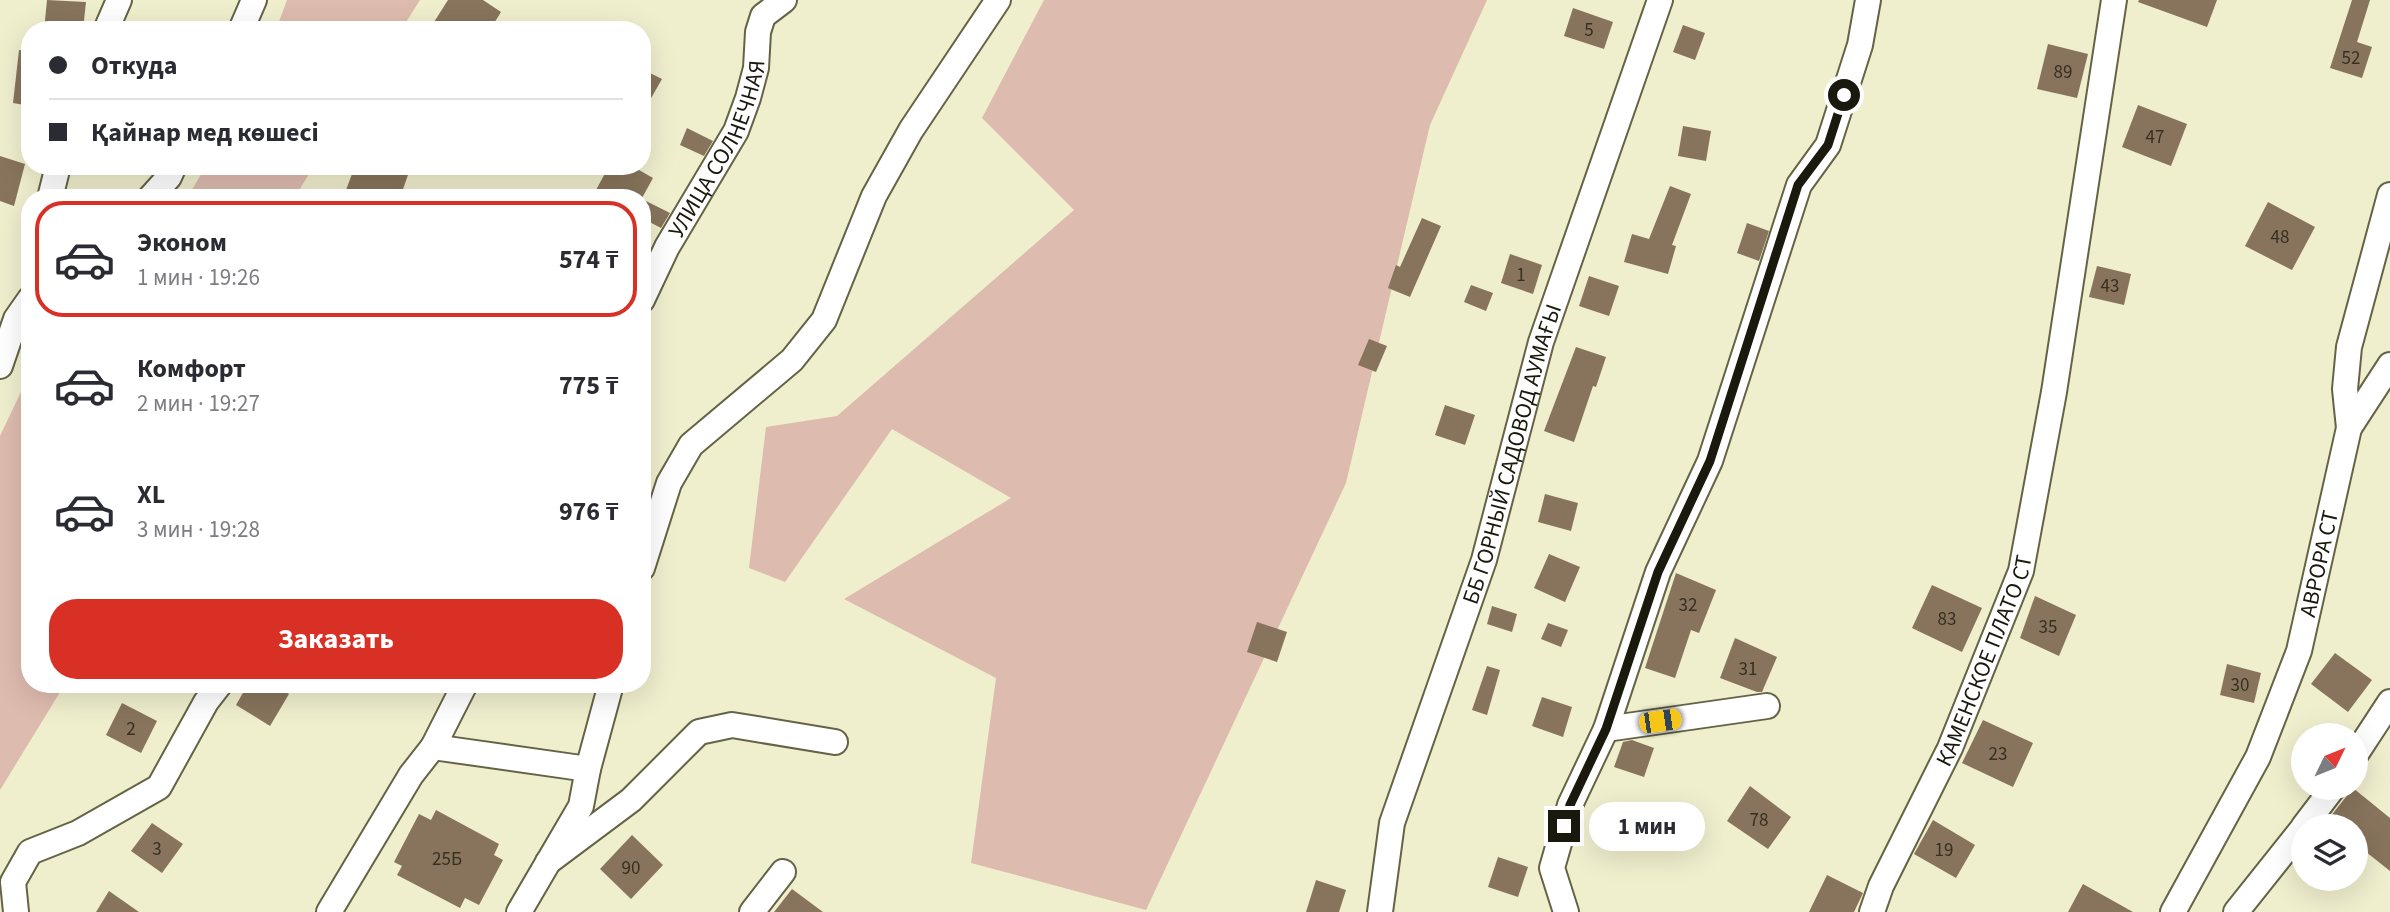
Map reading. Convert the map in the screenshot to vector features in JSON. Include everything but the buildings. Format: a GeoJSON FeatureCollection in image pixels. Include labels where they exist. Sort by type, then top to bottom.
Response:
{"type":"FeatureCollection","features":[{"type":"Feature","properties":{"kind":"street"},"geometry":{"type":"LineString","coordinates":[[110,21],[119,0]]}},
{"type":"Feature","properties":{"kind":"street"},"geometry":{"type":"LineString","coordinates":[[246,21],[254,0]]}},
{"type":"Feature","properties":{"kind":"street","name":"УЛИЦА СОЛНЕЧНАЯ"},"geometry":{"type":"LineString","coordinates":[[651,281],[667,247],[736,131],[756,68],[758,32],[763,16],[784,0]]}},
{"type":"Feature","properties":{"kind":"street"},"geometry":{"type":"LineString","coordinates":[[651,540],[669,483],[691,445],[792,360],[824,320],[874,196],[911,130],[998,0]]}},
{"type":"Feature","properties":{"kind":"street","name":"ББ ГОРНЫЙ САДОВОД АУМАҒЫ"},"geometry":{"type":"LineString","coordinates":[[1380,912],[1392,823],[1484,560],[1541,342],[1660,0]]}},
{"type":"Feature","properties":{"kind":"street"},"geometry":{"type":"LineString","coordinates":[[1566,912],[1552,868],[1570,805],[1606,729],[1658,572],[1710,461],[1798,185],[1828,145],[1860,45],[1868,0]]}},
{"type":"Feature","properties":{"kind":"street","name":"КАМЕНСКОЕ ПЛАТО СТ"},"geometry":{"type":"LineString","coordinates":[[1872,912],[1881,887],[1950,748],[2021,571],[2054,392],[2114,0]]}},
{"type":"Feature","properties":{"kind":"street"},"geometry":{"type":"LineString","coordinates":[[158,189],[170,175]]}},
{"type":"Feature","properties":{"kind":"street","name":"АВРОРА СТ"},"geometry":{"type":"LineString","coordinates":[[2173,912],[2258,757],[2300,651],[2349,428],[2345,388],[2349,347],[2390,195]]}},
{"type":"Feature","properties":{"kind":"street"},"geometry":{"type":"LineString","coordinates":[[0,366],[21,312]]}},
{"type":"Feature","properties":{"kind":"street"},"geometry":{"type":"LineString","coordinates":[[2349,428],[2390,365]]}},
{"type":"Feature","properties":{"kind":"street"},"geometry":{"type":"LineString","coordinates":[[16,912],[13,882],[30,852],[78,833],[159,787],[213,693]]}},
{"type":"Feature","properties":{"kind":"street"},"geometry":{"type":"LineString","coordinates":[[329,912],[411,775],[433,747],[460,693]]}},
{"type":"Feature","properties":{"kind":"street"},"geometry":{"type":"LineString","coordinates":[[519,912],[581,806],[609,693]]}},
{"type":"Feature","properties":{"kind":"street"},"geometry":{"type":"LineString","coordinates":[[2368,736],[2390,702]]}},
{"type":"Feature","properties":{"kind":"street"},"geometry":{"type":"LineString","coordinates":[[1606,729],[1767,706]]}},
{"type":"Feature","properties":{"kind":"street"},"geometry":{"type":"LineString","coordinates":[[548,862],[631,800],[699,732],[732,725],[835,742]]}},
{"type":"Feature","properties":{"kind":"street"},"geometry":{"type":"LineString","coordinates":[[433,747],[588,769]]}},
{"type":"Feature","properties":{"kind":"street"},"geometry":{"type":"LineString","coordinates":[[2236,912],[2291,843]]}},
{"type":"Feature","properties":{"kind":"street"},"geometry":{"type":"LineString","coordinates":[[752,912],[783,872]]}},
{"type":"Feature","properties":{"kind":"shaded area"},"geometry":{"type":"Polygon","coordinates":[[[287,0],[420,0],[407,21],[279,21],[287,0]]]}},
{"type":"Feature","properties":{"kind":"shaded area"},"geometry":{"type":"Polygon","coordinates":[[[1044,0],[1487,0],[1430,125],[1346,483],[1146,910],[971,863],[996,678],[844,599],[1011,498],[892,429],[785,582],[749,568],[766,427],[837,416],[1074,210],[982,118],[1044,0]]]}},
{"type":"Feature","properties":{"kind":"shaded area"},"geometry":{"type":"Polygon","coordinates":[[[201,175],[308,175],[300,189],[192,189],[201,175]]]}},
{"type":"Feature","properties":{"kind":"shaded area"},"geometry":{"type":"Polygon","coordinates":[[[21,392],[21,693],[59,693],[0,790],[0,436],[21,392]]]}},
{"type":"Feature","properties":{"kind":"route"},"geometry":{"type":"LineString","coordinates":[[1564,826],[1570,805],[1606,729],[1658,572],[1710,461],[1798,185],[1828,145],[1844,95]]}}]}
